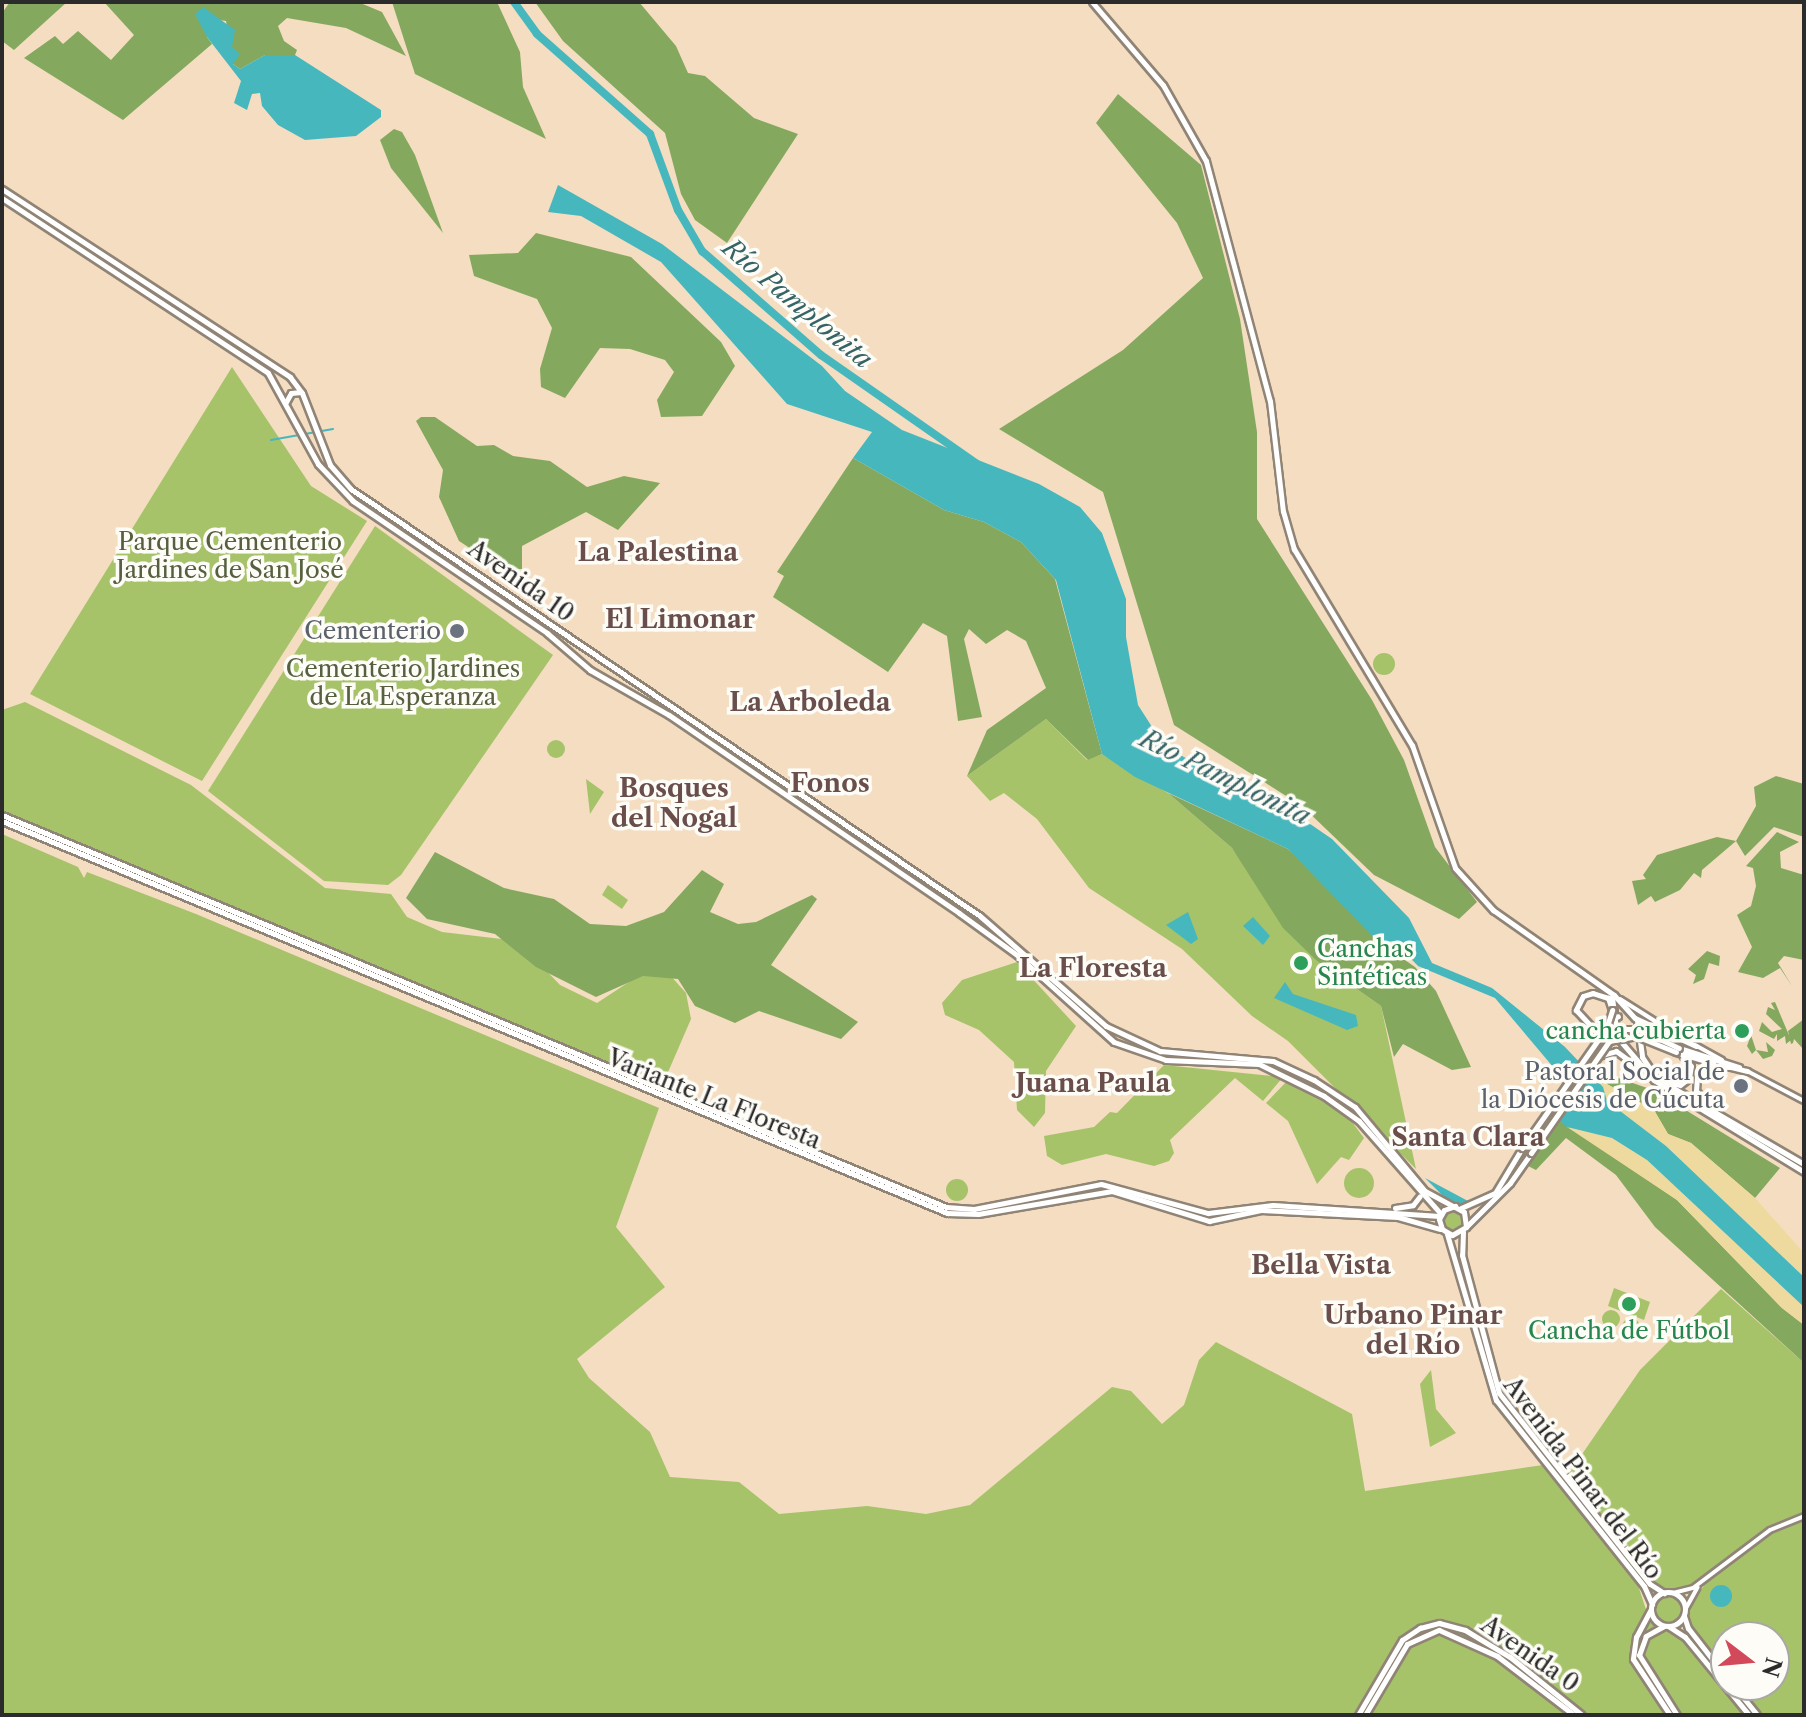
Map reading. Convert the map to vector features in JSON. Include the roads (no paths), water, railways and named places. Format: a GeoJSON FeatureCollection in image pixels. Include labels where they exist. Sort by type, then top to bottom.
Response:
{"type":"FeatureCollection","features":[{"type":"Feature","properties":{"kind":"main road"},"geometry":{"type":"LineString","coordinates":[[1092,2],[1163,85],[1206,161],[1270,401],[1283,511],[1294,549],[1412,745],[1450,859],[1493,910],[1614,995],[1633,1016],[1643,1040],[1642,1057],[1651,1072],[1804,1164]]}},
{"type":"Feature","properties":{"kind":"main road","name":"Avenida 10"},"geometry":{"type":"LineString","coordinates":[[2,189],[290,377],[302,393],[334,472],[351,489],[887,852],[1021,947],[1118,1034],[1160,1051],[1273,1061],[1326,1086],[1366,1124],[1420,1195],[1440,1215]]}},
{"type":"Feature","properties":{"kind":"main road","name":"Avenida 10"},"geometry":{"type":"LineString","coordinates":[[2,198],[261,367],[286,402],[308,448],[340,491],[547,633],[590,670],[669,715],[1012,950],[1114,1042],[1166,1060],[1268,1067],[1345,1108],[1366,1124]]}},
{"type":"Feature","properties":{"kind":"main road"},"geometry":{"type":"LineString","coordinates":[[286,402],[291,393],[302,393]]}},
{"type":"Feature","properties":{"kind":"main road"},"geometry":{"type":"LineString","coordinates":[[590,670],[598,657]]}},
{"type":"Feature","properties":{"kind":"main road"},"geometry":{"type":"LineString","coordinates":[[604,678],[611,666]]}},
{"type":"Feature","properties":{"kind":"main road","name":"Variante La Floresta"},"geometry":{"type":"LineString","coordinates":[[2,815],[498,1026],[961,1216],[1101,1184],[1208,1213],[1259,1205],[1386,1209],[1440,1215]]}},
{"type":"Feature","properties":{"kind":"main road","name":"Variante La Floresta"},"geometry":{"type":"LineString","coordinates":[[2,821],[82,851]]}},
{"type":"Feature","properties":{"kind":"main road"},"geometry":{"type":"LineString","coordinates":[[869,854],[875,844]]}},
{"type":"Feature","properties":{"kind":"main road"},"geometry":{"type":"LineString","coordinates":[[881,861],[887,852]]}},
{"type":"Feature","properties":{"kind":"main road"},"geometry":{"type":"LineString","coordinates":[[1607,990],[1617,1017],[1615,1033],[1654,1080]]}},
{"type":"Feature","properties":{"kind":"main road"},"geometry":{"type":"LineString","coordinates":[[1440,1215],[1495,1193],[1522,1148],[1600,1037],[1609,1023],[1610,1002],[1600,994],[1583,996],[1576,1010],[1587,1026],[1601,1028],[1617,1017],[1633,1016],[1696,1046]]}},
{"type":"Feature","properties":{"kind":"main road"},"geometry":{"type":"LineString","coordinates":[[1600,1037],[1619,1029],[1638,1029],[1679,1051],[1724,1061],[1747,1071]]}},
{"type":"Feature","properties":{"kind":"main road"},"geometry":{"type":"LineString","coordinates":[[1445,1232],[1465,1229],[1510,1183],[1605,1044],[1624,1036],[1648,1039],[1747,1071]]}},
{"type":"Feature","properties":{"kind":"main road"},"geometry":{"type":"LineString","coordinates":[[1627,1048],[1637,1049],[1643,1040]]}},
{"type":"Feature","properties":{"kind":"main road"},"geometry":{"type":"LineString","coordinates":[[1651,1072],[1672,1085],[1684,1084],[1691,1070],[1679,1051]]}},
{"type":"Feature","properties":{"kind":"main road"},"geometry":{"type":"LineString","coordinates":[[1594,1057],[1621,1052],[1654,1080],[1804,1172]]}},
{"type":"Feature","properties":{"kind":"main road"},"geometry":{"type":"LineString","coordinates":[[1720,1116],[1700,1098],[1695,1082],[1707,1066],[1730,1067]]}},
{"type":"Feature","properties":{"kind":"main road","name":"Avenida 10"},"geometry":{"type":"LineString","coordinates":[[1410,1178],[1431,1196],[1458,1207]]}},
{"type":"Feature","properties":{"kind":"main road","name":"Variante La Floresta"},"geometry":{"type":"LineString","coordinates":[[1033,1200],[1112,1191],[1209,1221],[1261,1210],[1398,1217],[1445,1232]]}},
{"type":"Feature","properties":{"kind":"main road"},"geometry":{"type":"LineString","coordinates":[[1386,1209],[1413,1205],[1420,1195]]}},
{"type":"Feature","properties":{"kind":"main road"},"geometry":{"type":"LineString","coordinates":[[1458,1207],[1465,1229]]}},
{"type":"Feature","properties":{"kind":"main road","name":"Avenida Pinar del Río"},"geometry":{"type":"LineString","coordinates":[[1440,1215],[1496,1400],[1644,1586],[1652,1607],[1666,1626]]}},
{"type":"Feature","properties":{"kind":"main road","name":"Avenida Pinar del Río"},"geometry":{"type":"LineString","coordinates":[[1465,1229],[1461,1248],[1499,1393],[1650,1584],[1664,1593]]}},
{"type":"Feature","properties":{"kind":"main road"},"geometry":{"type":"LineString","coordinates":[[1451,1247],[1461,1248]]}},
{"type":"Feature","properties":{"kind":"main road"},"geometry":{"type":"LineString","coordinates":[[1670,1715],[1633,1659],[1636,1637],[1652,1607],[1664,1593],[1673,1593],[1684,1612],[1688,1628],[1710,1656]]}},
{"type":"Feature","properties":{"kind":"main road"},"geometry":{"type":"LineString","coordinates":[[1677,1715],[1639,1655],[1646,1636],[1684,1612]]}},
{"type":"Feature","properties":{"kind":"main road","name":"Avenida 0"},"geometry":{"type":"LineString","coordinates":[[1358,1715],[1402,1640],[1420,1628],[1439,1623],[1465,1630],[1510,1657],[1582,1715]]}},
{"type":"Feature","properties":{"kind":"main road"},"geometry":{"type":"LineString","coordinates":[[1666,1626],[1685,1637],[1749,1715]]}},
{"type":"Feature","properties":{"kind":"main road","name":"Avenida 0"},"geometry":{"type":"LineString","coordinates":[[1365,1715],[1407,1644],[1439,1630],[1497,1656],[1574,1715]]}},
{"type":"Feature","properties":{"kind":"street"},"geometry":{"type":"LineString","coordinates":[[1614,995],[1724,1061]]}},
{"type":"Feature","properties":{"kind":"street"},"geometry":{"type":"LineString","coordinates":[[1747,1071],[1804,1101]]}},
{"type":"Feature","properties":{"kind":"street"},"geometry":{"type":"LineString","coordinates":[[1673,1593],[1708,1577],[1770,1530],[1804,1516]]}},
{"type":"Feature","properties":{"kind":"street"},"geometry":{"type":"LineString","coordinates":[[1684,1612],[1708,1577]]}},
{"type":"Feature","properties":{"kind":"water"},"geometry":{"type":"Polygon","coordinates":[[[203,7],[235,30],[232,47],[240,54],[233,64],[240,69],[265,55],[295,55],[381,110],[381,117],[356,136],[305,140],[278,125],[262,106],[260,93],[252,94],[247,110],[234,103],[241,81],[207,37],[195,14],[203,7]]]}},
{"type":"Feature","properties":{"kind":"water"},"geometry":{"type":"Polygon","coordinates":[[[558,185],[662,244],[822,366],[845,391],[902,430],[1039,484],[1080,507],[1102,533],[1126,599],[1126,637],[1138,705],[1154,730],[1178,754],[1239,785],[1259,789],[1332,839],[1409,918],[1432,963],[1492,988],[1565,1047],[1603,1087],[1607,1101],[1666,1146],[1804,1277],[1804,1307],[1647,1160],[1612,1138],[1567,1127],[1548,1112],[1546,1102],[1560,1104],[1570,1087],[1495,998],[1418,966],[1394,941],[1379,943],[1288,849],[1135,777],[1102,754],[1056,580],[1021,542],[984,522],[944,510],[853,458],[872,432],[787,404],[661,262],[581,216],[548,212],[558,185]]]}},
{"type":"Feature","properties":{"kind":"water"},"geometry":{"type":"Polygon","coordinates":[[[1188,912],[1198,939],[1191,944],[1166,925],[1188,912]]]}},
{"type":"Feature","properties":{"kind":"water"},"geometry":{"type":"Polygon","coordinates":[[[1253,917],[1270,936],[1263,945],[1243,926],[1253,917]]]}},
{"type":"Feature","properties":{"kind":"water"},"geometry":{"type":"Polygon","coordinates":[[[1285,982],[1293,994],[1356,1015],[1358,1026],[1347,1030],[1274,998],[1285,982]]]}},
{"type":"Feature","properties":{"kind":"water"},"geometry":{"type":"Polygon","coordinates":[[[1425,1178],[1468,1201],[1463,1205],[1446,1199],[1425,1178]]]}},
{"type":"Feature","properties":{"kind":"water"},"geometry":{"type":"Polygon","coordinates":[[[1721,1585],[1732,1596],[1721,1607],[1710,1596],[1721,1585]]]}},
{"type":"Feature","properties":{"kind":"waterway","name":"Río Pamplonita"},"geometry":{"type":"LineString","coordinates":[[514,2],[537,34],[650,134],[678,210],[702,251],[821,355],[977,464]]}},
{"type":"Feature","properties":{"kind":"waterway"},"geometry":{"type":"LineString","coordinates":[[271,440],[333,429]]}},
{"type":"Feature","properties":{"kind":"place","name":"Cementerio"},"geometry":{"type":"Point","coordinates":[457,631]}},
{"type":"Feature","properties":{"kind":"place","name":"Canchas Sintéticas"},"geometry":{"type":"Point","coordinates":[1301,963]}},
{"type":"Feature","properties":{"kind":"place","name":"cancha cubierta"},"geometry":{"type":"Point","coordinates":[1742,1031]}},
{"type":"Feature","properties":{"kind":"place","name":"Pastoral Social de la Diócesis de Cúcuta"},"geometry":{"type":"Point","coordinates":[1741,1086]}},
{"type":"Feature","properties":{"kind":"place","name":"Cancha de Fútbol"},"geometry":{"type":"Point","coordinates":[1629,1304]}},
{"type":"Feature","properties":{"kind":"district","name":"La Palestina"},"geometry":{"type":"Point","coordinates":[658,553]}},
{"type":"Feature","properties":{"kind":"district","name":"El Limonar"},"geometry":{"type":"Point","coordinates":[680,620]}},
{"type":"Feature","properties":{"kind":"district","name":"La Arboleda"},"geometry":{"type":"Point","coordinates":[810,703]}},
{"type":"Feature","properties":{"kind":"district","name":"Fonos"},"geometry":{"type":"Point","coordinates":[830,784]}},
{"type":"Feature","properties":{"kind":"district","name":"Bosques del Nogal"},"geometry":{"type":"Point","coordinates":[674,804]}},
{"type":"Feature","properties":{"kind":"district","name":"La Floresta"},"geometry":{"type":"Point","coordinates":[1093,969]}},
{"type":"Feature","properties":{"kind":"district","name":"Juana Paula"},"geometry":{"type":"Point","coordinates":[1093,1084]}},
{"type":"Feature","properties":{"kind":"district","name":"Santa Clara"},"geometry":{"type":"Point","coordinates":[1468,1138]}},
{"type":"Feature","properties":{"kind":"district","name":"Bella Vista"},"geometry":{"type":"Point","coordinates":[1321,1266]}},
{"type":"Feature","properties":{"kind":"district","name":"Urbano Pinar del Río"},"geometry":{"type":"Point","coordinates":[1413,1331]}},
{"type":"Feature","properties":{"kind":"park label","name":"Parque Cementerio Jardines de San José"},"geometry":{"type":"Point","coordinates":[230,556]}},
{"type":"Feature","properties":{"kind":"park label","name":"Cementerio Jardines de La Esperanza"},"geometry":{"type":"Point","coordinates":[403,683]}}]}
